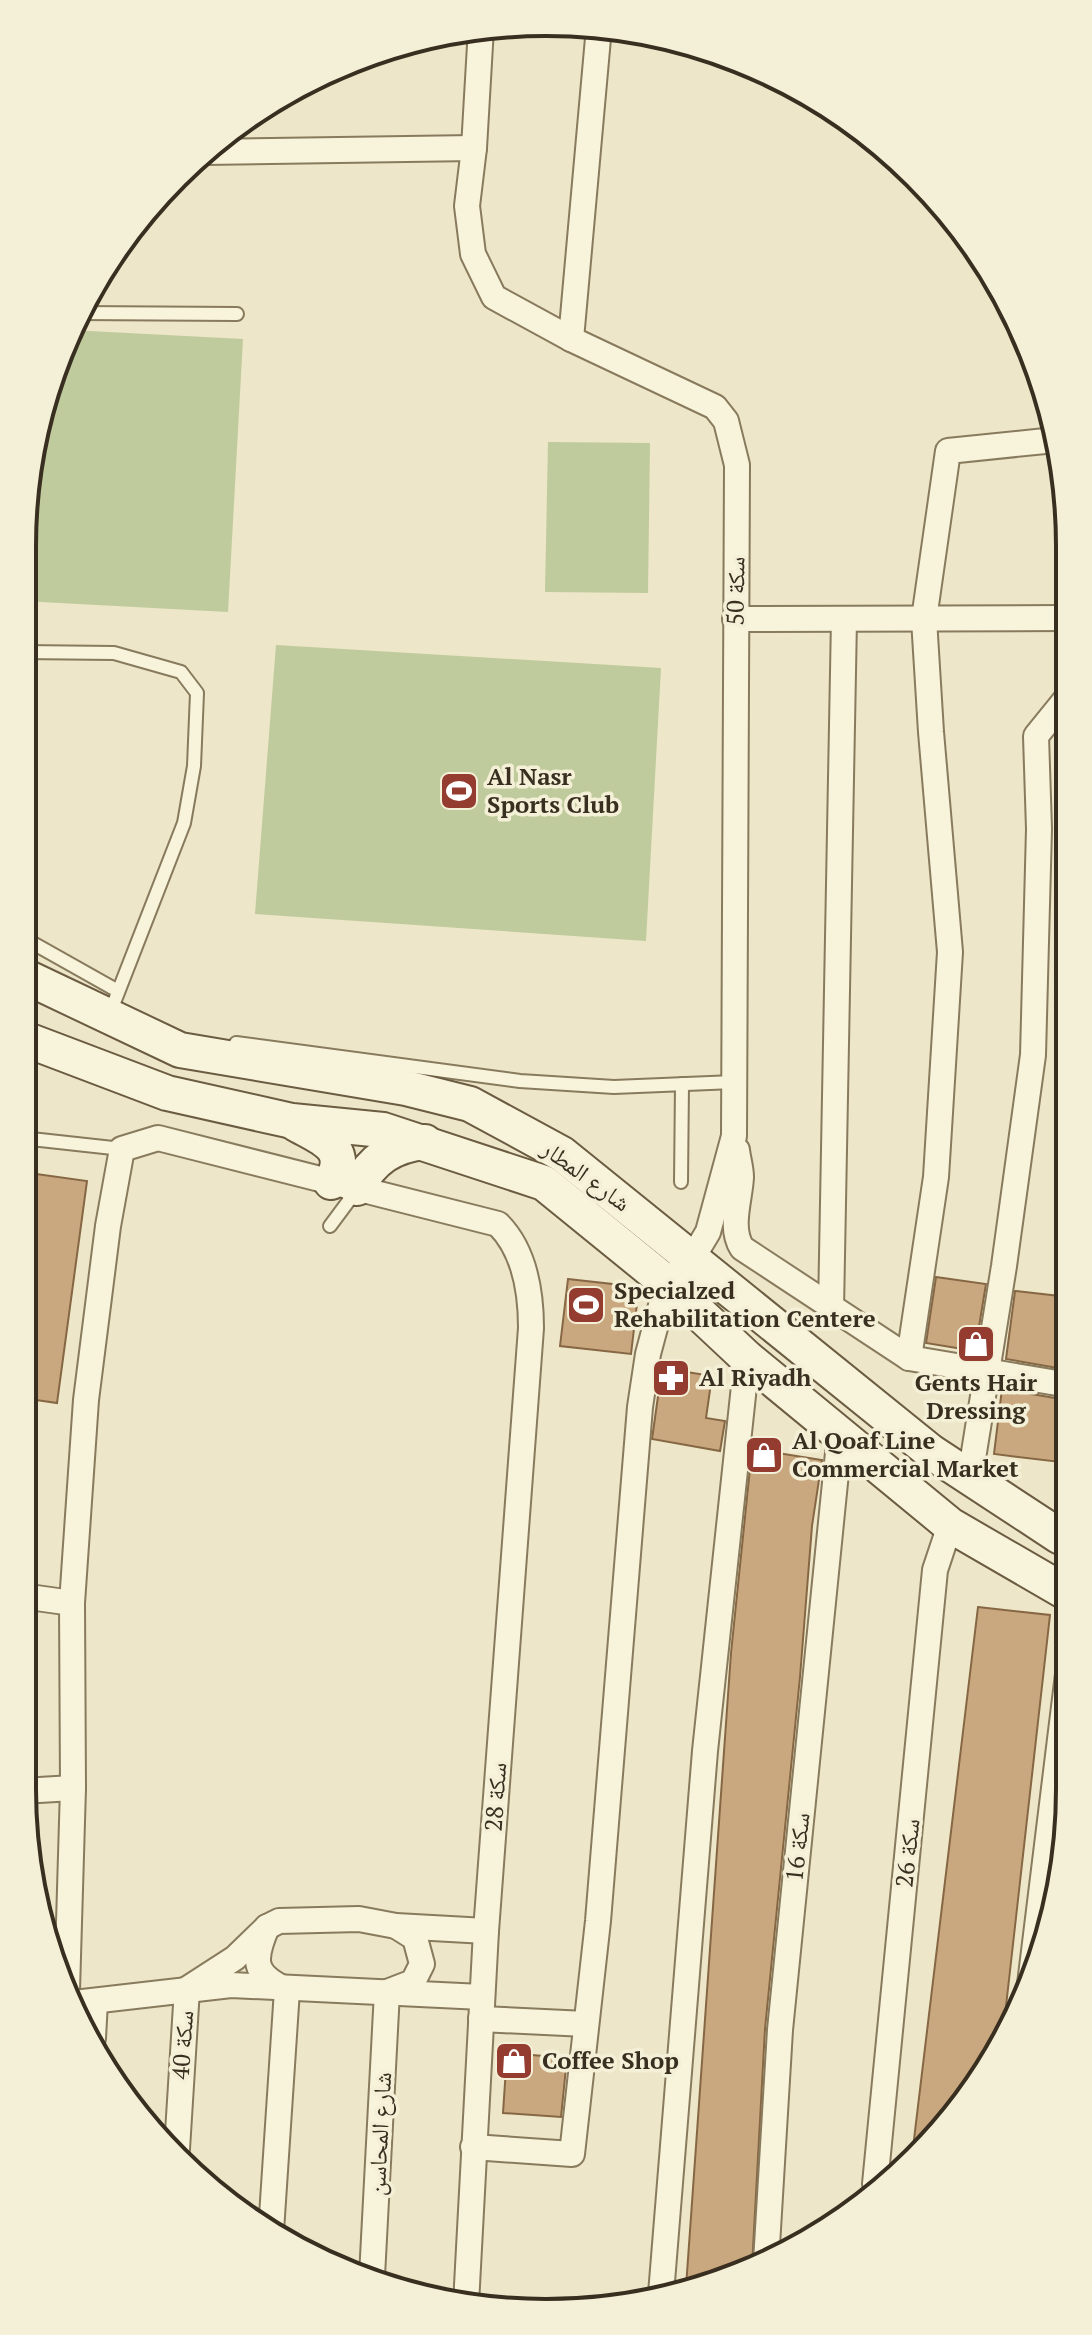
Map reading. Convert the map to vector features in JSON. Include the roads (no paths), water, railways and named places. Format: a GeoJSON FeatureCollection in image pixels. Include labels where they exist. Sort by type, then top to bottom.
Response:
{"type":"FeatureCollection","features":[{"type":"Feature","properties":{"kind":"street"},"geometry":{"type":"LineString","coordinates":[[571,339],[598,39]]}},
{"type":"Feature","properties":{"kind":"street","name":"سكة 50"},"geometry":{"type":"LineString","coordinates":[[480,40],[467,206],[473,254],[494,297],[571,339],[715,407],[726,421],[737,465],[734,1136],[708,1232],[693,1257],[667,1283]]}},
{"type":"Feature","properties":{"kind":"street"},"geometry":{"type":"LineString","coordinates":[[223,152],[474,148]]}},
{"type":"Feature","properties":{"kind":"street"},"geometry":{"type":"LineString","coordinates":[[909,1358],[936,1177],[950,952],[924,619],[948,451],[1045,441]]}},
{"type":"Feature","properties":{"kind":"street"},"geometry":{"type":"LineString","coordinates":[[735,619],[1056,618]]}},
{"type":"Feature","properties":{"kind":"street"},"geometry":{"type":"LineString","coordinates":[[831,1309],[844,619]]}},
{"type":"Feature","properties":{"kind":"street"},"geometry":{"type":"LineString","coordinates":[[970,1477],[1033,1055],[1039,829],[1036,736],[1056,711]]}},
{"type":"Feature","properties":{"kind":"street","name":"شارع المطار"},"geometry":{"type":"LineString","coordinates":[[36,979],[113,1004],[143,1032],[180,1050],[406,1088],[470,1104],[562,1154],[931,1452],[1056,1534]]}},
{"type":"Feature","properties":{"kind":"street","name":"شارع المطار"},"geometry":{"type":"LineString","coordinates":[[36,1043],[167,1093],[292,1121],[383,1130],[544,1183],[667,1283],[747,1358],[950,1525],[1056,1586]]}},
{"type":"Feature","properties":{"kind":"street"},"geometry":{"type":"LineString","coordinates":[[292,1121],[329,1142],[335,1149],[344,1185]]}},
{"type":"Feature","properties":{"kind":"street"},"geometry":{"type":"LineString","coordinates":[[734,1136],[741,1174],[737,1240],[742,1248],[909,1358],[1056,1383]]}},
{"type":"Feature","properties":{"kind":"street"},"geometry":{"type":"LineString","coordinates":[[68,1965],[73,1788],[72,1603],[86,1400],[108,1226],[122,1149],[158,1138],[344,1185],[392,1149],[426,1142]]}},
{"type":"Feature","properties":{"kind":"street","name":"سكة 28"},"geometry":{"type":"LineString","coordinates":[[344,1185],[498,1224],[511,1237],[531,1291],[531,1328],[481,2008],[467,2293]]}},
{"type":"Feature","properties":{"kind":"street"},"geometry":{"type":"LineString","coordinates":[[473,2147],[572,2154],[598,1921],[640,1407],[648,1354],[667,1283]]}},
{"type":"Feature","properties":{"kind":"street"},"geometry":{"type":"LineString","coordinates":[[662,2285],[705,1751],[747,1358]]}},
{"type":"Feature","properties":{"kind":"street","name":"سكة 16"},"geometry":{"type":"LineString","coordinates":[[767,2248],[780,2030],[840,1433]]}},
{"type":"Feature","properties":{"kind":"street","name":"سكة 26"},"geometry":{"type":"LineString","coordinates":[[876,2177],[935,1570],[950,1525]]}},
{"type":"Feature","properties":{"kind":"street"},"geometry":{"type":"LineString","coordinates":[[36,1598],[72,1603]]}},
{"type":"Feature","properties":{"kind":"street"},"geometry":{"type":"LineString","coordinates":[[1037,1928],[1056,1772]]}},
{"type":"Feature","properties":{"kind":"street"},"geometry":{"type":"LineString","coordinates":[[36,1790],[73,1788]]}},
{"type":"Feature","properties":{"kind":"street"},"geometry":{"type":"LineString","coordinates":[[187,1989],[235,1958],[267,1927],[279,1921],[359,1919],[396,1926],[486,1931]]}},
{"type":"Feature","properties":{"kind":"street"},"geometry":{"type":"LineString","coordinates":[[387,1992],[413,1982],[422,1964],[415,1938],[396,1926]]}},
{"type":"Feature","properties":{"kind":"street"},"geometry":{"type":"LineString","coordinates":[[267,1927],[257,1958],[260,1971],[268,1981],[287,1990]]}},
{"type":"Feature","properties":{"kind":"street"},"geometry":{"type":"LineString","coordinates":[[85,2002],[231,1985],[287,1990],[387,1992],[586,2024]]}},
{"type":"Feature","properties":{"kind":"street","name":"سكة 40"},"geometry":{"type":"LineString","coordinates":[[177,2141],[187,1989]]}},
{"type":"Feature","properties":{"kind":"street"},"geometry":{"type":"LineString","coordinates":[[272,2219],[287,1990]]}},
{"type":"Feature","properties":{"kind":"street","name":"شارع المحاسن"},"geometry":{"type":"LineString","coordinates":[[372,2268],[387,1992]]}},
{"type":"Feature","properties":{"kind":"lane"},"geometry":{"type":"LineString","coordinates":[[93,313],[237,314]]}},
{"type":"Feature","properties":{"kind":"lane"},"geometry":{"type":"LineString","coordinates":[[36,652],[114,653],[155,662],[181,672],[197,693],[194,766],[184,823],[113,1004],[36,947]]}},
{"type":"Feature","properties":{"kind":"lane"},"geometry":{"type":"LineString","coordinates":[[143,1032],[188,1037]]}},
{"type":"Feature","properties":{"kind":"lane"},"geometry":{"type":"LineString","coordinates":[[219,1040],[520,1081],[614,1087],[734,1082]]}},
{"type":"Feature","properties":{"kind":"lane"},"geometry":{"type":"LineString","coordinates":[[681,1182],[682,1084]]}},
{"type":"Feature","properties":{"kind":"lane"},"geometry":{"type":"LineString","coordinates":[[36,1140],[122,1149]]}},
{"type":"Feature","properties":{"kind":"lane"},"geometry":{"type":"LineString","coordinates":[[330,1226],[344,1185]]}},
{"type":"Feature","properties":{"kind":"place","name":"Al Nasr Sports Club"},"geometry":{"type":"Point","coordinates":[459,791]}},
{"type":"Feature","properties":{"kind":"place","name":"Specialzed Rehabilitation Centere"},"geometry":{"type":"Point","coordinates":[586,1305]}},
{"type":"Feature","properties":{"kind":"place","name":"Gents Hair Dressing"},"geometry":{"type":"Point","coordinates":[976,1344]}},
{"type":"Feature","properties":{"kind":"place","name":"Al Riyadh"},"geometry":{"type":"Point","coordinates":[671,1378]}},
{"type":"Feature","properties":{"kind":"place","name":"Al Qoaf Line Commercial Market"},"geometry":{"type":"Point","coordinates":[764,1455]}},
{"type":"Feature","properties":{"kind":"place","name":"Coffee Shop"},"geometry":{"type":"Point","coordinates":[514,2061]}}]}
